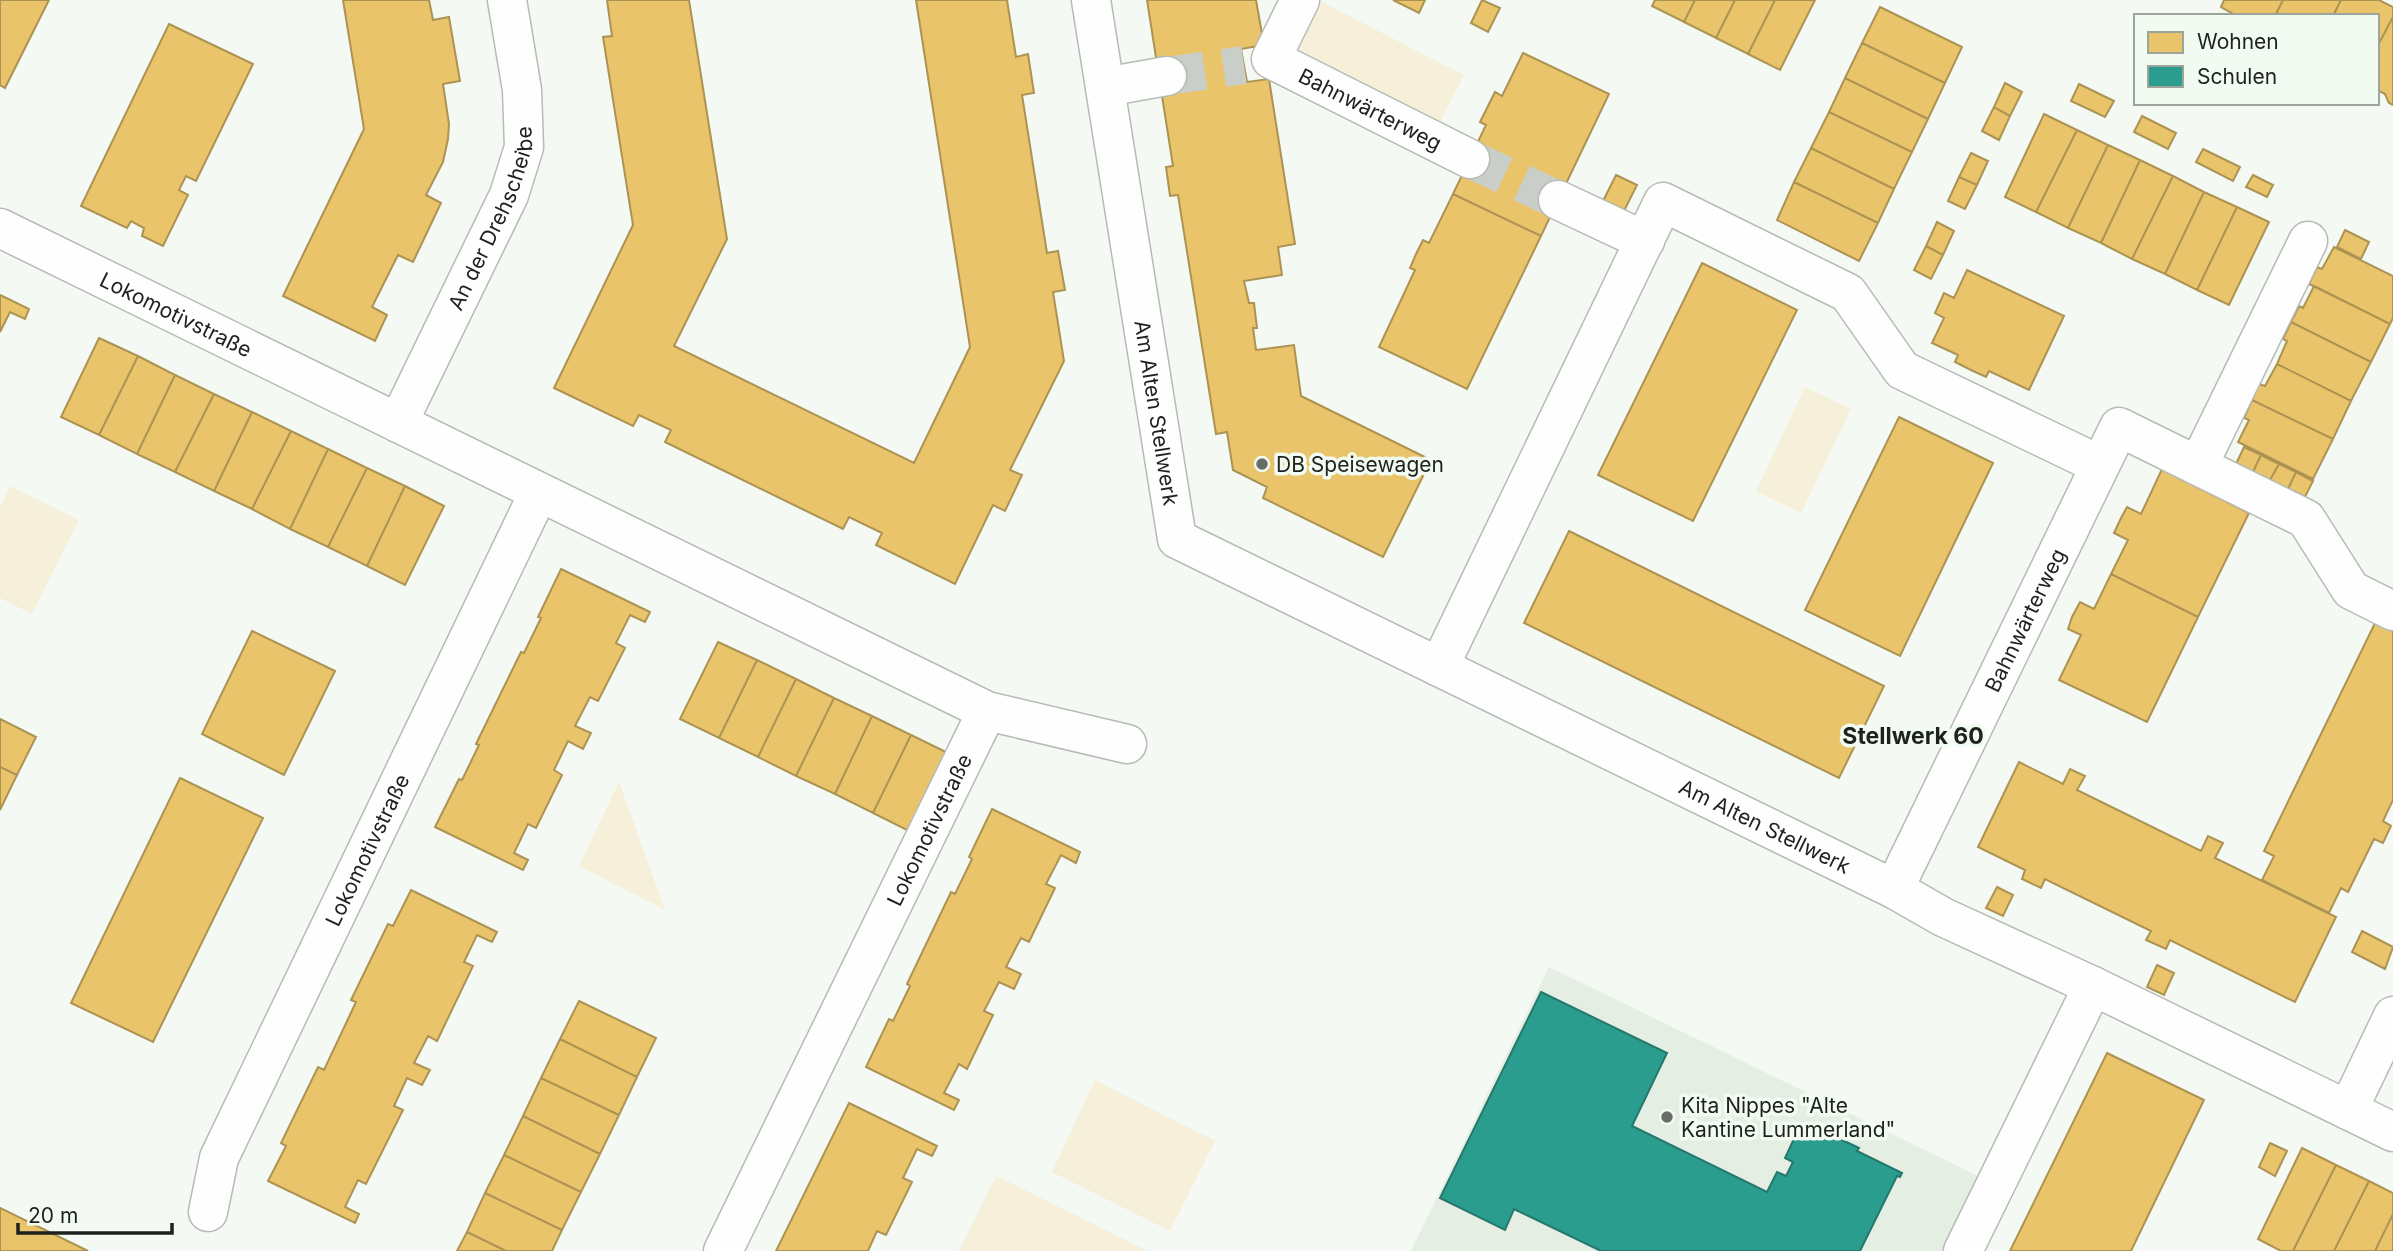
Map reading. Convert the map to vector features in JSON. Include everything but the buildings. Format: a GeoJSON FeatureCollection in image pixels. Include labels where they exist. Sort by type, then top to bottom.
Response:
{"type":"FeatureCollection","features":[{"type":"Feature","properties":{"kind":"street","name":"An der Drehscheibe"},"geometry":{"type":"LineString","coordinates":[[398,423],[509,195],[524,146],[522,90],[507,0]]}},
{"type":"Feature","properties":{"kind":"street","name":"Am Alten Stellwerk"},"geometry":{"type":"LineString","coordinates":[[1091,0],[1177,538],[1894,889],[1943,917],[2093,986],[2393,1132]]}},
{"type":"Feature","properties":{"kind":"street","name":"Bahnwärterweg"},"geometry":{"type":"LineString","coordinates":[[1300,0],[1257,62],[1470,159]]}},
{"type":"Feature","properties":{"kind":"street"},"geometry":{"type":"LineString","coordinates":[[1105,87],[1167,76]]}},
{"type":"Feature","properties":{"kind":"street"},"geometry":{"type":"LineString","coordinates":[[1558,200],[1645,241]]}},
{"type":"Feature","properties":{"kind":"street"},"geometry":{"type":"LineString","coordinates":[[1439,667],[1663,202],[1848,293],[1902,370],[2100,466]]}},
{"type":"Feature","properties":{"kind":"street","name":"Lokomotivstraße"},"geometry":{"type":"LineString","coordinates":[[0,228],[987,711],[1127,744]]}},
{"type":"Feature","properties":{"kind":"street"},"geometry":{"type":"LineString","coordinates":[[2198,466],[2308,241]]}},
{"type":"Feature","properties":{"kind":"street","name":"Bahnwärterweg"},"geometry":{"type":"LineString","coordinates":[[1894,889],[2119,427],[2306,519],[2351,590],[2393,611]]}},
{"type":"Feature","properties":{"kind":"street","name":"Lokomotivstraße"},"geometry":{"type":"LineString","coordinates":[[208,1212],[219,1158],[539,492]]}},
{"type":"Feature","properties":{"kind":"street","name":"Lokomotivstraße"},"geometry":{"type":"LineString","coordinates":[[723,1251],[987,711]]}},
{"type":"Feature","properties":{"kind":"street"},"geometry":{"type":"LineString","coordinates":[[1963,1251],[2093,986]]}},
{"type":"Feature","properties":{"kind":"street"},"geometry":{"type":"LineString","coordinates":[[2348,1110],[2393,1016]]}},
{"type":"Feature","properties":{"kind":"shaded area"},"geometry":{"type":"Polygon","coordinates":[[[1318,0],[1464,75],[1440,122],[1288,45],[1318,0]]]}},
{"type":"Feature","properties":{"kind":"shaded area"},"geometry":{"type":"Polygon","coordinates":[[[1805,387],[1851,409],[1801,513],[1756,491],[1805,387]]]}},
{"type":"Feature","properties":{"kind":"shaded area"},"geometry":{"type":"Polygon","coordinates":[[[10,486],[79,520],[32,614],[0,598],[0,508],[10,486]]]}},
{"type":"Feature","properties":{"kind":"shaded area"},"geometry":{"type":"Polygon","coordinates":[[[619,782],[665,910],[579,866],[619,782]]]}},
{"type":"Feature","properties":{"kind":"shaded area","name":"Kita Nippes \"Alte Kantine Lummerland\""},"geometry":{"type":"Polygon","coordinates":[[[1549,967],[1984,1179],[1948,1251],[1411,1251],[1549,967]]]}},
{"type":"Feature","properties":{"kind":"shaded area"},"geometry":{"type":"Polygon","coordinates":[[[1095,1080],[1215,1141],[1170,1231],[1052,1172],[1095,1080]]]}},
{"type":"Feature","properties":{"kind":"shaded area"},"geometry":{"type":"Polygon","coordinates":[[[996,1176],[1148,1251],[959,1251],[996,1176]]]}},
{"type":"Feature","properties":{"kind":"tunnel"},"geometry":{"type":"LineString","coordinates":[[1167,76],[1244,65]]}},
{"type":"Feature","properties":{"kind":"tunnel"},"geometry":{"type":"LineString","coordinates":[[1470,159],[1558,200]]}},
{"type":"Feature","properties":{"kind":"place","name":"DB Speisewagen"},"geometry":{"type":"Point","coordinates":[1262,464]}},
{"type":"Feature","properties":{"kind":"place","name":"Kita Nippes \"Alte Kantine Lummerland\""},"geometry":{"type":"Point","coordinates":[1667,1117]}},
{"type":"Feature","properties":{"kind":"district","name":"Stellwerk 60"},"geometry":{"type":"Point","coordinates":[1913,736]}}]}
